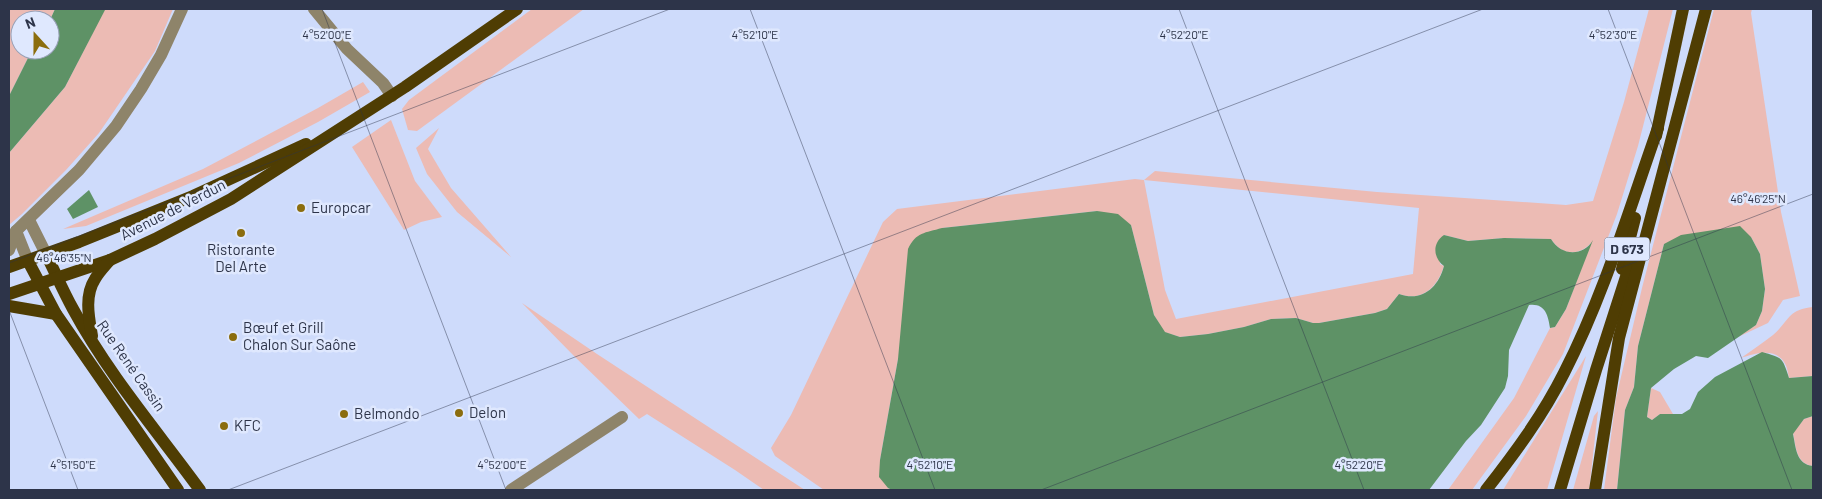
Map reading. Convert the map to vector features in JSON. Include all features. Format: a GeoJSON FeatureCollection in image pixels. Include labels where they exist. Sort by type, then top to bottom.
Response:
{"type":"FeatureCollection","features":[{"type":"Feature","properties":{"kind":"main road","name":"Avenue de Verdun"},"geometry":{"type":"LineString","coordinates":[[9,294],[110,260],[155,239],[230,199],[392,96],[517,9]]}},
{"type":"Feature","properties":{"kind":"main road","name":"D 673"},"geometry":{"type":"LineString","coordinates":[[1596,370],[1658,128],[1683,9]]}},
{"type":"Feature","properties":{"kind":"main road","name":"D 673"},"geometry":{"type":"LineString","coordinates":[[1560,490],[1596,370],[1673,135],[1706,9]]}},
{"type":"Feature","properties":{"kind":"main road","name":"Avenue de Verdun"},"geometry":{"type":"LineString","coordinates":[[9,267],[79,242],[193,196],[340,128]]}},
{"type":"Feature","properties":{"kind":"main road"},"geometry":{"type":"LineString","coordinates":[[1486,490],[1545,408],[1583,334],[1609,268],[1658,128]]}},
{"type":"Feature","properties":{"kind":"main road"},"geometry":{"type":"LineString","coordinates":[[1596,490],[1619,338],[1673,135]]}},
{"type":"Feature","properties":{"kind":"main road","name":"Rue René Cassin"},"geometry":{"type":"LineString","coordinates":[[46,254],[73,310],[94,343],[198,490]]}},
{"type":"Feature","properties":{"kind":"main road"},"geometry":{"type":"LineString","coordinates":[[94,343],[88,312],[90,290],[94,280],[110,260]]}},
{"type":"Feature","properties":{"kind":"main road","name":"Rue René Cassin"},"geometry":{"type":"LineString","coordinates":[[28,261],[56,314],[178,490]]}},
{"type":"Feature","properties":{"kind":"main road"},"geometry":{"type":"LineString","coordinates":[[9,306],[56,314]]}},
{"type":"Feature","properties":{"kind":"main road"},"geometry":{"type":"LineString","coordinates":[[147,444],[198,490]]}},
{"type":"Feature","properties":{"kind":"street"},"geometry":{"type":"LineString","coordinates":[[9,250],[16,231],[79,170],[116,126],[161,55],[182,9]]}},
{"type":"Feature","properties":{"kind":"street"},"geometry":{"type":"LineString","coordinates":[[314,9],[347,49],[383,83],[392,96]]}},
{"type":"Feature","properties":{"kind":"street"},"geometry":{"type":"LineString","coordinates":[[29,220],[46,254]]}},
{"type":"Feature","properties":{"kind":"street"},"geometry":{"type":"LineString","coordinates":[[16,231],[28,261]]}},
{"type":"Feature","properties":{"kind":"street"},"geometry":{"type":"LineString","coordinates":[[511,490],[622,417]]}},
{"type":"Feature","properties":{"kind":"shaded area"},"geometry":{"type":"Polygon","coordinates":[[[9,9],[55,9],[10,10],[10,60],[27,60],[9,96],[9,9]]]}},
{"type":"Feature","properties":{"kind":"shaded area"},"geometry":{"type":"Polygon","coordinates":[[[55,9],[105,10],[65,87],[9,153],[9,96],[27,60],[60,60],[60,10],[55,9]]]}},
{"type":"Feature","properties":{"kind":"shaded area"},"geometry":{"type":"Polygon","coordinates":[[[105,9],[173,9],[155,51],[99,133],[66,170],[9,225],[9,153],[65,87],[105,9]]]}},
{"type":"Feature","properties":{"kind":"shaded area"},"geometry":{"type":"Polygon","coordinates":[[[532,9],[584,9],[417,131],[408,130],[402,109],[409,100],[532,9]]]}},
{"type":"Feature","properties":{"kind":"shaded area"},"geometry":{"type":"Polygon","coordinates":[[[1649,9],[1673,9],[1638,146],[1617,214],[1563,354],[1526,416],[1472,490],[1448,490],[1514,398],[1550,328],[1555,327],[1566,309],[1591,243],[1581,251],[1570,252],[1560,248],[1551,239],[1504,238],[1468,241],[1444,235],[1440,264],[1444,266],[1433,287],[1415,296],[1399,294],[1387,309],[1319,323],[1296,318],[1271,319],[1244,327],[1180,337],[1164,332],[1154,315],[1131,225],[1097,211],[942,228],[898,359],[880,460],[888,488],[892,490],[824,490],[775,456],[771,448],[791,415],[883,222],[897,209],[1135,179],[1144,180],[1155,171],[1377,192],[1566,205],[1593,201],[1624,102],[1649,9]],[[1144,180],[1165,290],[1176,319],[1413,274],[1419,208],[1144,180]]]}},
{"type":"Feature","properties":{"kind":"shaded area"},"geometry":{"type":"Polygon","coordinates":[[[1714,9],[1752,9],[1751,13],[1781,212],[1800,296],[1783,300],[1768,323],[1738,337],[1756,325],[1762,311],[1765,289],[1760,254],[1751,237],[1664,244],[1638,346],[1634,387],[1625,410],[1617,490],[1604,490],[1616,398],[1642,288],[1714,9]]]}},
{"type":"Feature","properties":{"kind":"shaded area"},"geometry":{"type":"Polygon","coordinates":[[[363,82],[370,92],[318,122],[239,163],[86,226],[63,229],[203,169],[363,82]]]}},
{"type":"Feature","properties":{"kind":"shaded area"},"geometry":{"type":"Polygon","coordinates":[[[391,120],[415,181],[442,217],[421,222],[404,230],[352,147],[391,120]]]}},
{"type":"Feature","properties":{"kind":"shaded area"},"geometry":{"type":"Polygon","coordinates":[[[439,128],[428,149],[451,188],[511,257],[457,212],[427,174],[416,148],[439,128]]]}},
{"type":"Feature","properties":{"kind":"shaded area"},"geometry":{"type":"Polygon","coordinates":[[[89,190],[98,207],[73,219],[67,209],[89,190]]]}},
{"type":"Feature","properties":{"kind":"shaded area"},"geometry":{"type":"Polygon","coordinates":[[[1097,211],[1118,214],[1131,225],[1154,315],[1165,332],[1180,337],[1244,327],[1271,319],[1296,318],[1319,323],[1387,309],[1399,294],[1415,296],[1422,294],[1433,287],[1438,281],[1444,266],[1440,263],[1435,250],[1437,242],[1444,235],[1468,241],[1504,238],[1551,239],[1560,249],[1572,252],[1584,249],[1593,240],[1566,309],[1555,327],[1550,328],[1547,314],[1542,308],[1529,305],[1509,350],[1508,376],[1505,388],[1481,425],[1466,441],[1429,490],[892,490],[888,488],[879,477],[880,460],[898,359],[908,249],[914,239],[922,234],[942,228],[1097,211]]]}},
{"type":"Feature","properties":{"kind":"shaded area"},"geometry":{"type":"Polygon","coordinates":[[[1740,226],[1751,237],[1760,254],[1765,289],[1762,311],[1756,325],[1708,358],[1696,356],[1674,369],[1651,388],[1647,417],[1652,420],[1660,414],[1682,414],[1690,409],[1698,392],[1715,377],[1762,352],[1778,357],[1783,362],[1789,378],[1813,376],[1813,416],[1804,419],[1793,434],[1800,459],[1807,465],[1813,466],[1813,490],[1617,490],[1625,410],[1634,387],[1638,346],[1664,244],[1681,235],[1740,226]]]}},
{"type":"Feature","properties":{"kind":"shaded area"},"geometry":{"type":"Polygon","coordinates":[[[522,303],[805,490],[764,490],[647,414],[639,419],[522,303]]]}},
{"type":"Feature","properties":{"kind":"shaded area"},"geometry":{"type":"Polygon","coordinates":[[[1813,307],[1813,376],[1789,378],[1784,362],[1775,354],[1764,353],[1741,358],[1779,330],[1793,313],[1813,307]]]}},
{"type":"Feature","properties":{"kind":"shaded area"},"geometry":{"type":"Polygon","coordinates":[[[1586,356],[1547,490],[1503,490],[1586,356]]]}},
{"type":"Feature","properties":{"kind":"shaded area"},"geometry":{"type":"Polygon","coordinates":[[[1651,388],[1660,392],[1673,414],[1660,414],[1652,420],[1647,417],[1651,388]]]}},
{"type":"Feature","properties":{"kind":"shaded area"},"geometry":{"type":"Polygon","coordinates":[[[1598,411],[1589,490],[1573,490],[1594,416],[1598,411]]]}},
{"type":"Feature","properties":{"kind":"shaded area"},"geometry":{"type":"Polygon","coordinates":[[[1813,416],[1813,466],[1807,465],[1800,458],[1793,433],[1804,419],[1813,416]]]}},
{"type":"Feature","properties":{"kind":"place","name":"Europcar"},"geometry":{"type":"Point","coordinates":[301,208]}},
{"type":"Feature","properties":{"kind":"place","name":"Ristorante Del Arte"},"geometry":{"type":"Point","coordinates":[241,233]}},
{"type":"Feature","properties":{"kind":"place","name":"Bœuf et Grill Chalon Sur Saône"},"geometry":{"type":"Point","coordinates":[233,337]}},
{"type":"Feature","properties":{"kind":"place","name":"Delon"},"geometry":{"type":"Point","coordinates":[459,413]}},
{"type":"Feature","properties":{"kind":"place","name":"Belmondo"},"geometry":{"type":"Point","coordinates":[344,414]}},
{"type":"Feature","properties":{"kind":"place","name":"KFC"},"geometry":{"type":"Point","coordinates":[224,426]}}]}
